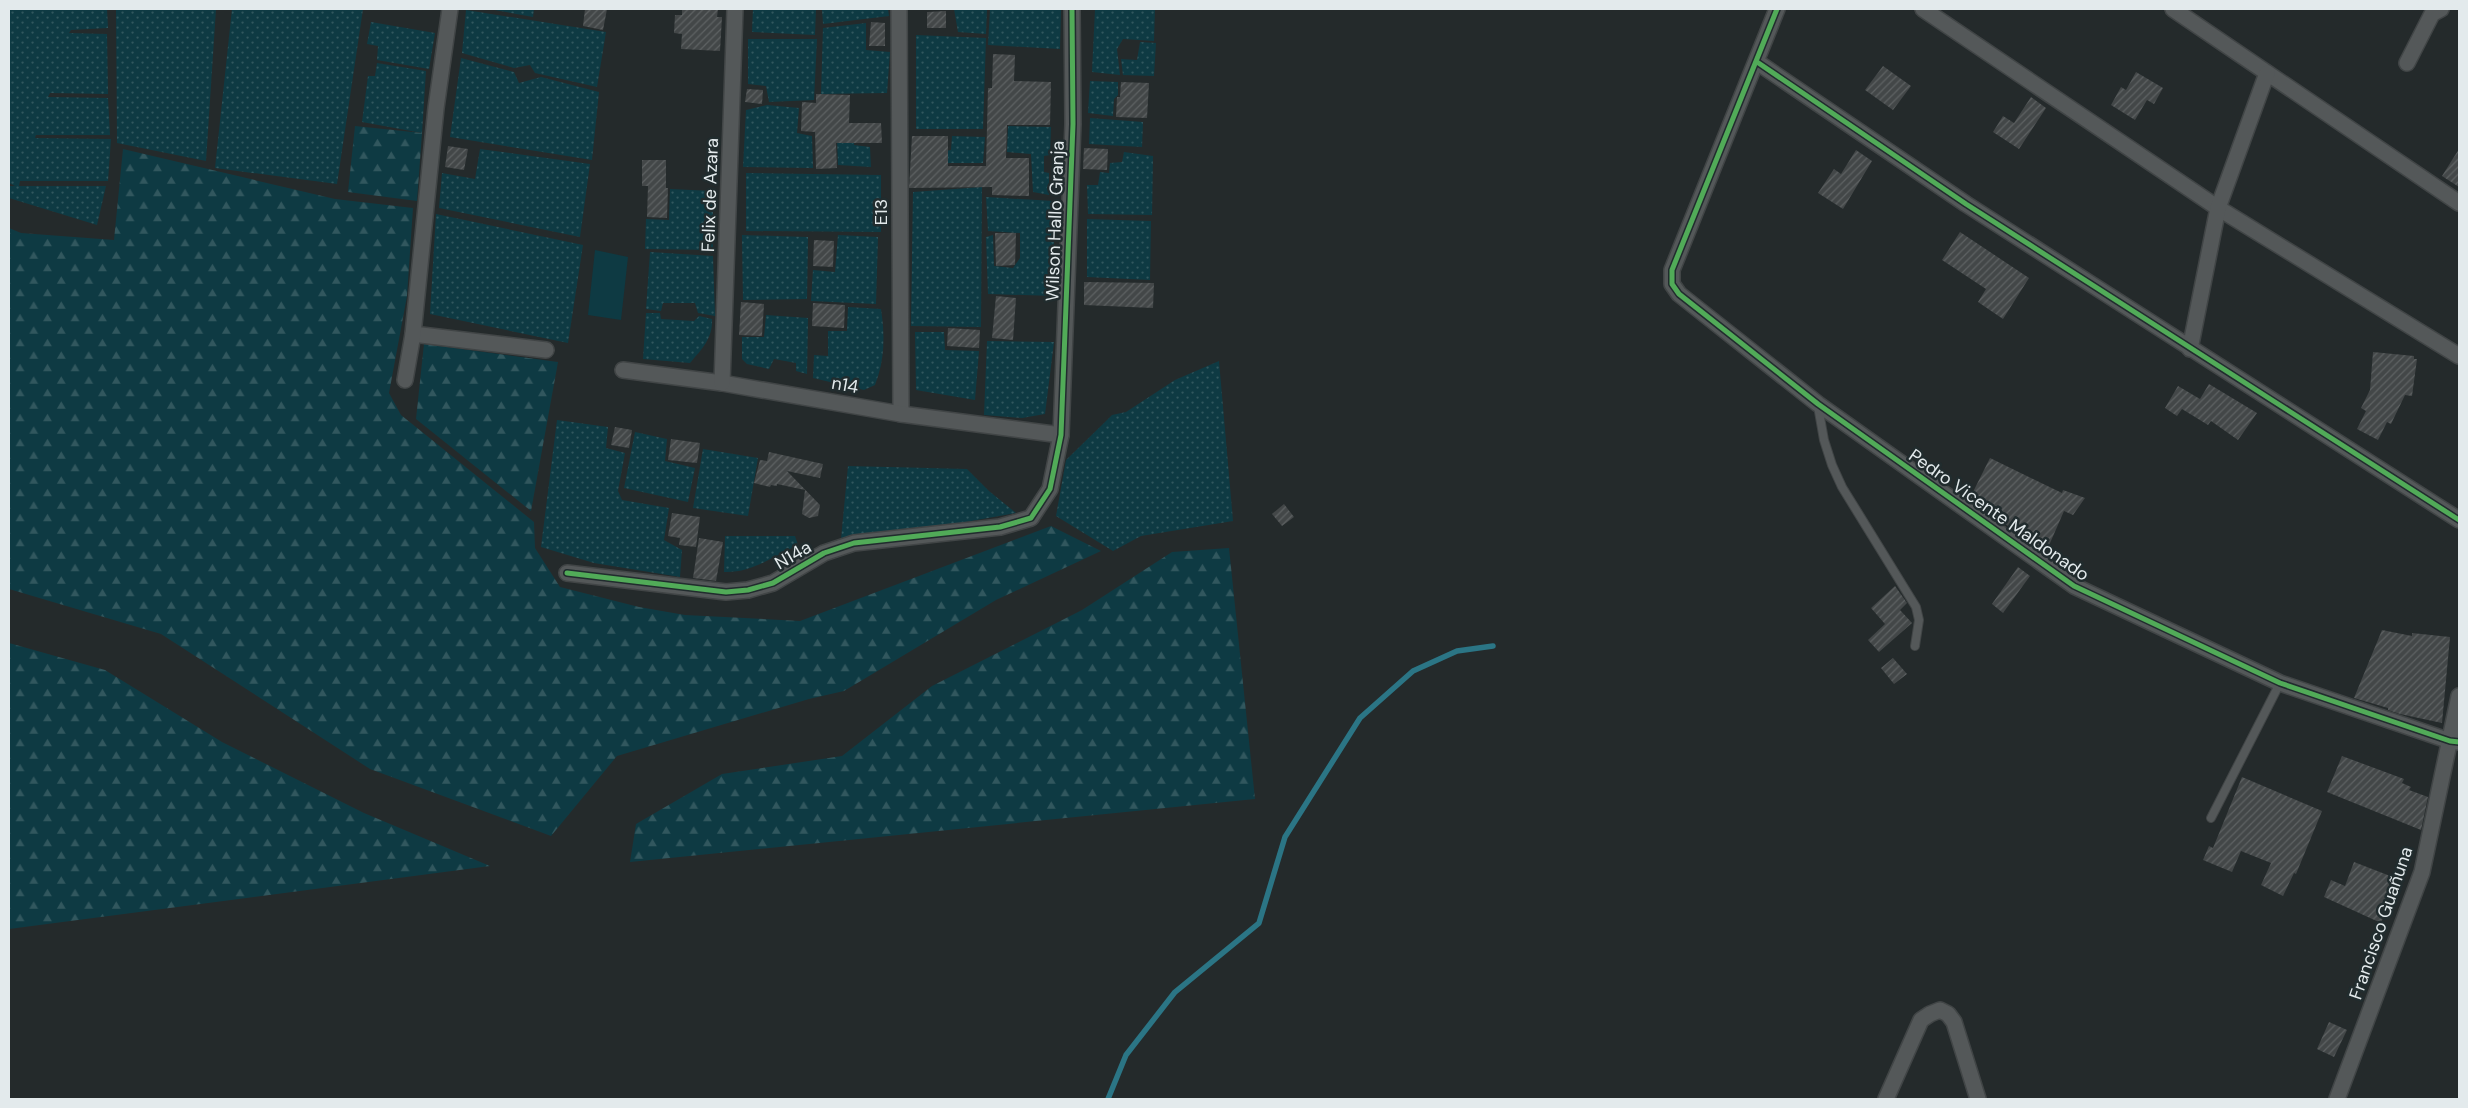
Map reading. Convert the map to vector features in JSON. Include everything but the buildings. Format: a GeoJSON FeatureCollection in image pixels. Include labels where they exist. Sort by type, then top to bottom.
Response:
{"type":"FeatureCollection","features":[{"type":"Feature","properties":{"kind":"street"},"geometry":{"type":"LineString","coordinates":[[405,380],[413,334],[436,108],[450,9]]}},
{"type":"Feature","properties":{"kind":"street","name":"Felix de Azara"},"geometry":{"type":"LineString","coordinates":[[722,383],[735,9]]}},
{"type":"Feature","properties":{"kind":"street","name":"E13"},"geometry":{"type":"LineString","coordinates":[[899,9],[901,414]]}},
{"type":"Feature","properties":{"kind":"street","name":"Wilson Hallo Granja"},"geometry":{"type":"LineString","coordinates":[[1061,435],[1073,124],[1072,9]]}},
{"type":"Feature","properties":{"kind":"street"},"geometry":{"type":"LineString","coordinates":[[1777,9],[1757,62],[1966,204],[2459,520]]}},
{"type":"Feature","properties":{"kind":"street"},"geometry":{"type":"LineString","coordinates":[[1923,9],[2218,208],[2459,356]]}},
{"type":"Feature","properties":{"kind":"street"},"geometry":{"type":"LineString","coordinates":[[2173,9],[2459,202]]}},
{"type":"Feature","properties":{"kind":"street"},"geometry":{"type":"LineString","coordinates":[[2407,64],[2432,14],[2441,9]]}},
{"type":"Feature","properties":{"kind":"street","name":"Pedro Vicente Maldonado"},"geometry":{"type":"LineString","coordinates":[[1757,62],[1672,270],[1672,284],[1679,294],[1818,404],[2074,586],[2280,683],[2454,742]]}},
{"type":"Feature","properties":{"kind":"street"},"geometry":{"type":"LineString","coordinates":[[2190,349],[2218,208],[2267,74]]}},
{"type":"Feature","properties":{"kind":"street"},"geometry":{"type":"LineString","coordinates":[[413,334],[546,350]]}},
{"type":"Feature","properties":{"kind":"street","name":"n14"},"geometry":{"type":"LineString","coordinates":[[623,370],[722,383],[901,414],[1061,435]]}},
{"type":"Feature","properties":{"kind":"street","name":"N14a"},"geometry":{"type":"LineString","coordinates":[[567,573],[726,592],[748,590],[773,583],[824,553],[854,543],[1000,527],[1031,518],[1050,489],[1061,435]]}},
{"type":"Feature","properties":{"kind":"street","name":"Francisco Guañuna"},"geometry":{"type":"LineString","coordinates":[[2337,1099],[2422,872],[2454,742],[2459,696]]}},
{"type":"Feature","properties":{"kind":"street"},"geometry":{"type":"LineString","coordinates":[[1886,1099],[1921,1020],[1940,1010],[1948,1014],[1954,1022],[1978,1099]]}},
{"type":"Feature","properties":{"kind":"lane"},"geometry":{"type":"LineString","coordinates":[[1818,404],[1824,440],[1839,480],[1916,607],[1919,620],[1916,646]]}},
{"type":"Feature","properties":{"kind":"lane"},"geometry":{"type":"LineString","coordinates":[[2211,818],[2280,683]]}},
{"type":"Feature","properties":{"kind":"green space"},"geometry":{"type":"Polygon","coordinates":[[[9,9],[107,9],[108,28],[71,30],[69,33],[107,34],[108,94],[50,93],[48,97],[108,98],[110,135],[36,135],[35,138],[111,139],[108,181],[20,181],[19,186],[106,186],[97,225],[9,198],[9,186],[15,186],[9,183],[9,9]]]}},
{"type":"Feature","properties":{"kind":"green space"},"geometry":{"type":"Polygon","coordinates":[[[116,9],[216,9],[206,161],[117,143],[116,9]]]}},
{"type":"Feature","properties":{"kind":"green space"},"geometry":{"type":"Polygon","coordinates":[[[232,9],[363,9],[337,184],[215,168],[232,9]]]}},
{"type":"Feature","properties":{"kind":"green space"},"geometry":{"type":"Polygon","coordinates":[[[489,9],[534,9],[533,17],[489,9]]]}},
{"type":"Feature","properties":{"kind":"green space"},"geometry":{"type":"Polygon","coordinates":[[[753,9],[816,9],[815,35],[752,32],[753,9]]]}},
{"type":"Feature","properties":{"kind":"green space"},"geometry":{"type":"Polygon","coordinates":[[[822,9],[888,9],[889,16],[823,24],[822,9]]]}},
{"type":"Feature","properties":{"kind":"green space"},"geometry":{"type":"Polygon","coordinates":[[[954,9],[987,9],[986,34],[958,32],[954,9]]]}},
{"type":"Feature","properties":{"kind":"green space"},"geometry":{"type":"Polygon","coordinates":[[[990,9],[1061,9],[1060,49],[988,45],[990,9]]]}},
{"type":"Feature","properties":{"kind":"green space"},"geometry":{"type":"Polygon","coordinates":[[[1095,9],[1155,9],[1154,41],[1123,39],[1117,49],[1120,75],[1092,72],[1095,9]]]}},
{"type":"Feature","properties":{"kind":"green space"},"geometry":{"type":"Polygon","coordinates":[[[466,10],[606,32],[597,87],[535,73],[530,65],[514,68],[462,53],[466,10]]]}},
{"type":"Feature","properties":{"kind":"green space"},"geometry":{"type":"Polygon","coordinates":[[[371,22],[435,33],[429,69],[377,60],[378,46],[367,44],[371,22]]]}},
{"type":"Feature","properties":{"kind":"green space"},"geometry":{"type":"Polygon","coordinates":[[[866,23],[866,50],[890,52],[887,93],[821,94],[823,28],[866,23]]]}},
{"type":"Feature","properties":{"kind":"green space"},"geometry":{"type":"Polygon","coordinates":[[[916,35],[986,38],[983,129],[916,129],[916,35]]]}},
{"type":"Feature","properties":{"kind":"green space"},"geometry":{"type":"Polygon","coordinates":[[[748,39],[817,39],[814,100],[769,102],[766,86],[748,84],[748,39]]]}},
{"type":"Feature","properties":{"kind":"green space"},"geometry":{"type":"Polygon","coordinates":[[[1140,42],[1156,43],[1154,76],[1123,75],[1121,59],[1137,60],[1140,42]]]}},
{"type":"Feature","properties":{"kind":"green space"},"geometry":{"type":"Polygon","coordinates":[[[461,58],[514,72],[519,83],[541,77],[599,92],[592,160],[450,137],[461,58]]]}},
{"type":"Feature","properties":{"kind":"green space"},"geometry":{"type":"Polygon","coordinates":[[[377,63],[426,71],[422,133],[362,122],[368,76],[375,76],[377,63]]]}},
{"type":"Feature","properties":{"kind":"green space"},"geometry":{"type":"Polygon","coordinates":[[[1090,81],[1118,82],[1118,95],[1114,99],[1113,116],[1088,113],[1090,81]]]}},
{"type":"Feature","properties":{"kind":"green space"},"geometry":{"type":"Polygon","coordinates":[[[767,105],[799,108],[797,133],[812,136],[813,168],[743,167],[746,110],[767,105]]]}},
{"type":"Feature","properties":{"kind":"green space"},"geometry":{"type":"Polygon","coordinates":[[[1090,118],[1143,122],[1142,147],[1089,144],[1090,118]]]}},
{"type":"Feature","properties":{"kind":"green space"},"geometry":{"type":"Polygon","coordinates":[[[355,126],[422,133],[417,201],[348,192],[355,126]]]}},
{"type":"Feature","properties":{"kind":"green space"},"geometry":{"type":"Polygon","coordinates":[[[1008,126],[1051,127],[1050,155],[1044,156],[1044,172],[1049,173],[1049,195],[1033,192],[1031,154],[1007,152],[1008,126]]]}},
{"type":"Feature","properties":{"kind":"green space"},"geometry":{"type":"Polygon","coordinates":[[[952,136],[985,137],[983,163],[945,163],[945,151],[951,150],[952,136]]]}},
{"type":"Feature","properties":{"kind":"green space"},"geometry":{"type":"Polygon","coordinates":[[[855,137],[854,145],[870,147],[871,167],[838,165],[837,138],[855,137]]]}},
{"type":"Feature","properties":{"kind":"green space"},"geometry":{"type":"Polygon","coordinates":[[[123,149],[335,199],[413,208],[407,296],[389,393],[401,415],[534,522],[535,548],[560,587],[639,607],[685,615],[800,621],[1051,526],[1101,551],[996,600],[844,691],[809,699],[617,756],[551,836],[370,769],[161,634],[9,589],[9,228],[21,233],[114,240],[123,149]]]}},
{"type":"Feature","properties":{"kind":"green space"},"geometry":{"type":"Polygon","coordinates":[[[480,149],[590,164],[580,237],[439,208],[442,173],[475,179],[480,149]]]}},
{"type":"Feature","properties":{"kind":"green space"},"geometry":{"type":"Polygon","coordinates":[[[1124,152],[1153,156],[1152,215],[1088,214],[1087,185],[1098,185],[1100,172],[1109,173],[1110,163],[1122,162],[1124,152]]]}},
{"type":"Feature","properties":{"kind":"green space"},"geometry":{"type":"Polygon","coordinates":[[[746,173],[881,175],[881,232],[746,231],[746,173]]]}},
{"type":"Feature","properties":{"kind":"green space"},"geometry":{"type":"Polygon","coordinates":[[[982,187],[981,327],[911,326],[913,192],[982,187]]]}},
{"type":"Feature","properties":{"kind":"green space"},"geometry":{"type":"Polygon","coordinates":[[[670,189],[713,191],[713,250],[645,249],[646,219],[669,220],[670,189]]]}},
{"type":"Feature","properties":{"kind":"green space"},"geometry":{"type":"Polygon","coordinates":[[[986,197],[1054,201],[1054,296],[988,294],[986,237],[993,235],[994,266],[1013,268],[1020,258],[1020,233],[988,231],[986,197]]]}},
{"type":"Feature","properties":{"kind":"green space"},"geometry":{"type":"Polygon","coordinates":[[[436,214],[583,245],[568,343],[430,314],[436,214]]]}},
{"type":"Feature","properties":{"kind":"green space"},"geometry":{"type":"Polygon","coordinates":[[[1087,219],[1151,221],[1150,280],[1087,277],[1087,219]]]}},
{"type":"Feature","properties":{"kind":"green space"},"geometry":{"type":"Polygon","coordinates":[[[742,235],[808,237],[807,299],[743,300],[742,235]]]}},
{"type":"Feature","properties":{"kind":"green space"},"geometry":{"type":"Polygon","coordinates":[[[838,235],[878,237],[876,304],[811,301],[813,270],[835,272],[838,235]]]}},
{"type":"Feature","properties":{"kind":"green space"},"geometry":{"type":"Polygon","coordinates":[[[595,250],[628,257],[621,320],[588,315],[595,250]]]}},
{"type":"Feature","properties":{"kind":"green space"},"geometry":{"type":"Polygon","coordinates":[[[650,252],[713,256],[715,316],[698,313],[695,303],[663,303],[661,311],[646,309],[650,252]]]}},
{"type":"Feature","properties":{"kind":"green space"},"geometry":{"type":"Polygon","coordinates":[[[848,307],[881,309],[883,338],[881,366],[875,385],[864,390],[813,378],[814,355],[828,356],[828,331],[847,331],[848,307]]]}},
{"type":"Feature","properties":{"kind":"green space"},"geometry":{"type":"Polygon","coordinates":[[[646,313],[660,313],[661,319],[694,321],[699,316],[712,319],[709,338],[690,363],[643,359],[646,313]]]}},
{"type":"Feature","properties":{"kind":"green space"},"geometry":{"type":"Polygon","coordinates":[[[766,315],[808,318],[807,374],[796,371],[796,363],[774,359],[769,369],[747,364],[742,359],[742,337],[764,337],[766,315]]]}},
{"type":"Feature","properties":{"kind":"green space"},"geometry":{"type":"Polygon","coordinates":[[[915,332],[944,332],[945,350],[979,351],[975,400],[916,390],[915,332]]]}},
{"type":"Feature","properties":{"kind":"green space"},"geometry":{"type":"Polygon","coordinates":[[[987,341],[1054,342],[1045,414],[1022,418],[984,415],[987,341]]]}},
{"type":"Feature","properties":{"kind":"green space"},"geometry":{"type":"Polygon","coordinates":[[[424,344],[558,362],[531,511],[416,419],[424,344]]]}},
{"type":"Feature","properties":{"kind":"green space"},"geometry":{"type":"Polygon","coordinates":[[[1219,361],[1233,521],[1141,536],[1113,551],[1056,516],[1066,460],[1112,415],[1126,412],[1175,380],[1219,361]]]}},
{"type":"Feature","properties":{"kind":"green space"},"geometry":{"type":"Polygon","coordinates":[[[557,420],[608,427],[606,448],[625,453],[618,491],[622,500],[669,508],[664,540],[682,550],[680,577],[594,563],[541,547],[557,420]]]}},
{"type":"Feature","properties":{"kind":"green space"},"geometry":{"type":"Polygon","coordinates":[[[635,432],[667,439],[665,461],[695,468],[688,502],[624,488],[635,432]]]}},
{"type":"Feature","properties":{"kind":"green space"},"geometry":{"type":"Polygon","coordinates":[[[703,449],[758,458],[748,516],[693,508],[703,449]]]}},
{"type":"Feature","properties":{"kind":"green space"},"geometry":{"type":"Polygon","coordinates":[[[848,466],[967,469],[989,491],[1016,513],[921,530],[841,539],[848,466]]]}},
{"type":"Feature","properties":{"kind":"green space"},"geometry":{"type":"Polygon","coordinates":[[[725,536],[795,536],[798,545],[754,567],[734,572],[724,572],[725,536]]]}},
{"type":"Feature","properties":{"kind":"green space"},"geometry":{"type":"Polygon","coordinates":[[[1229,548],[1255,799],[630,862],[636,824],[722,774],[842,756],[932,686],[1082,610],[1172,552],[1229,548]]]}},
{"type":"Feature","properties":{"kind":"green space"},"geometry":{"type":"Polygon","coordinates":[[[9,643],[105,670],[222,742],[364,813],[490,866],[9,929],[9,643]]]}},
{"type":"Feature","properties":{"kind":"waterway"},"geometry":{"type":"LineString","coordinates":[[1108,1099],[1126,1055],[1175,992],[1259,923],[1285,837],[1360,718],[1413,671],[1457,651],[1493,646]]}},
{"type":"Feature","properties":{"kind":"cycle path"},"geometry":{"type":"LineString","coordinates":[[567,573],[726,592],[748,590],[773,583],[824,553],[854,543],[1000,527],[1031,518],[1050,489],[1061,435],[1073,124],[1072,9]]}},
{"type":"Feature","properties":{"kind":"cycle path"},"geometry":{"type":"LineString","coordinates":[[1777,9],[1672,270],[1672,284],[1679,294],[1818,404],[2074,586],[2280,683],[2450,741],[2459,742]]}},
{"type":"Feature","properties":{"kind":"cycle path"},"geometry":{"type":"LineString","coordinates":[[1757,62],[1966,204],[2459,520]]}}]}
